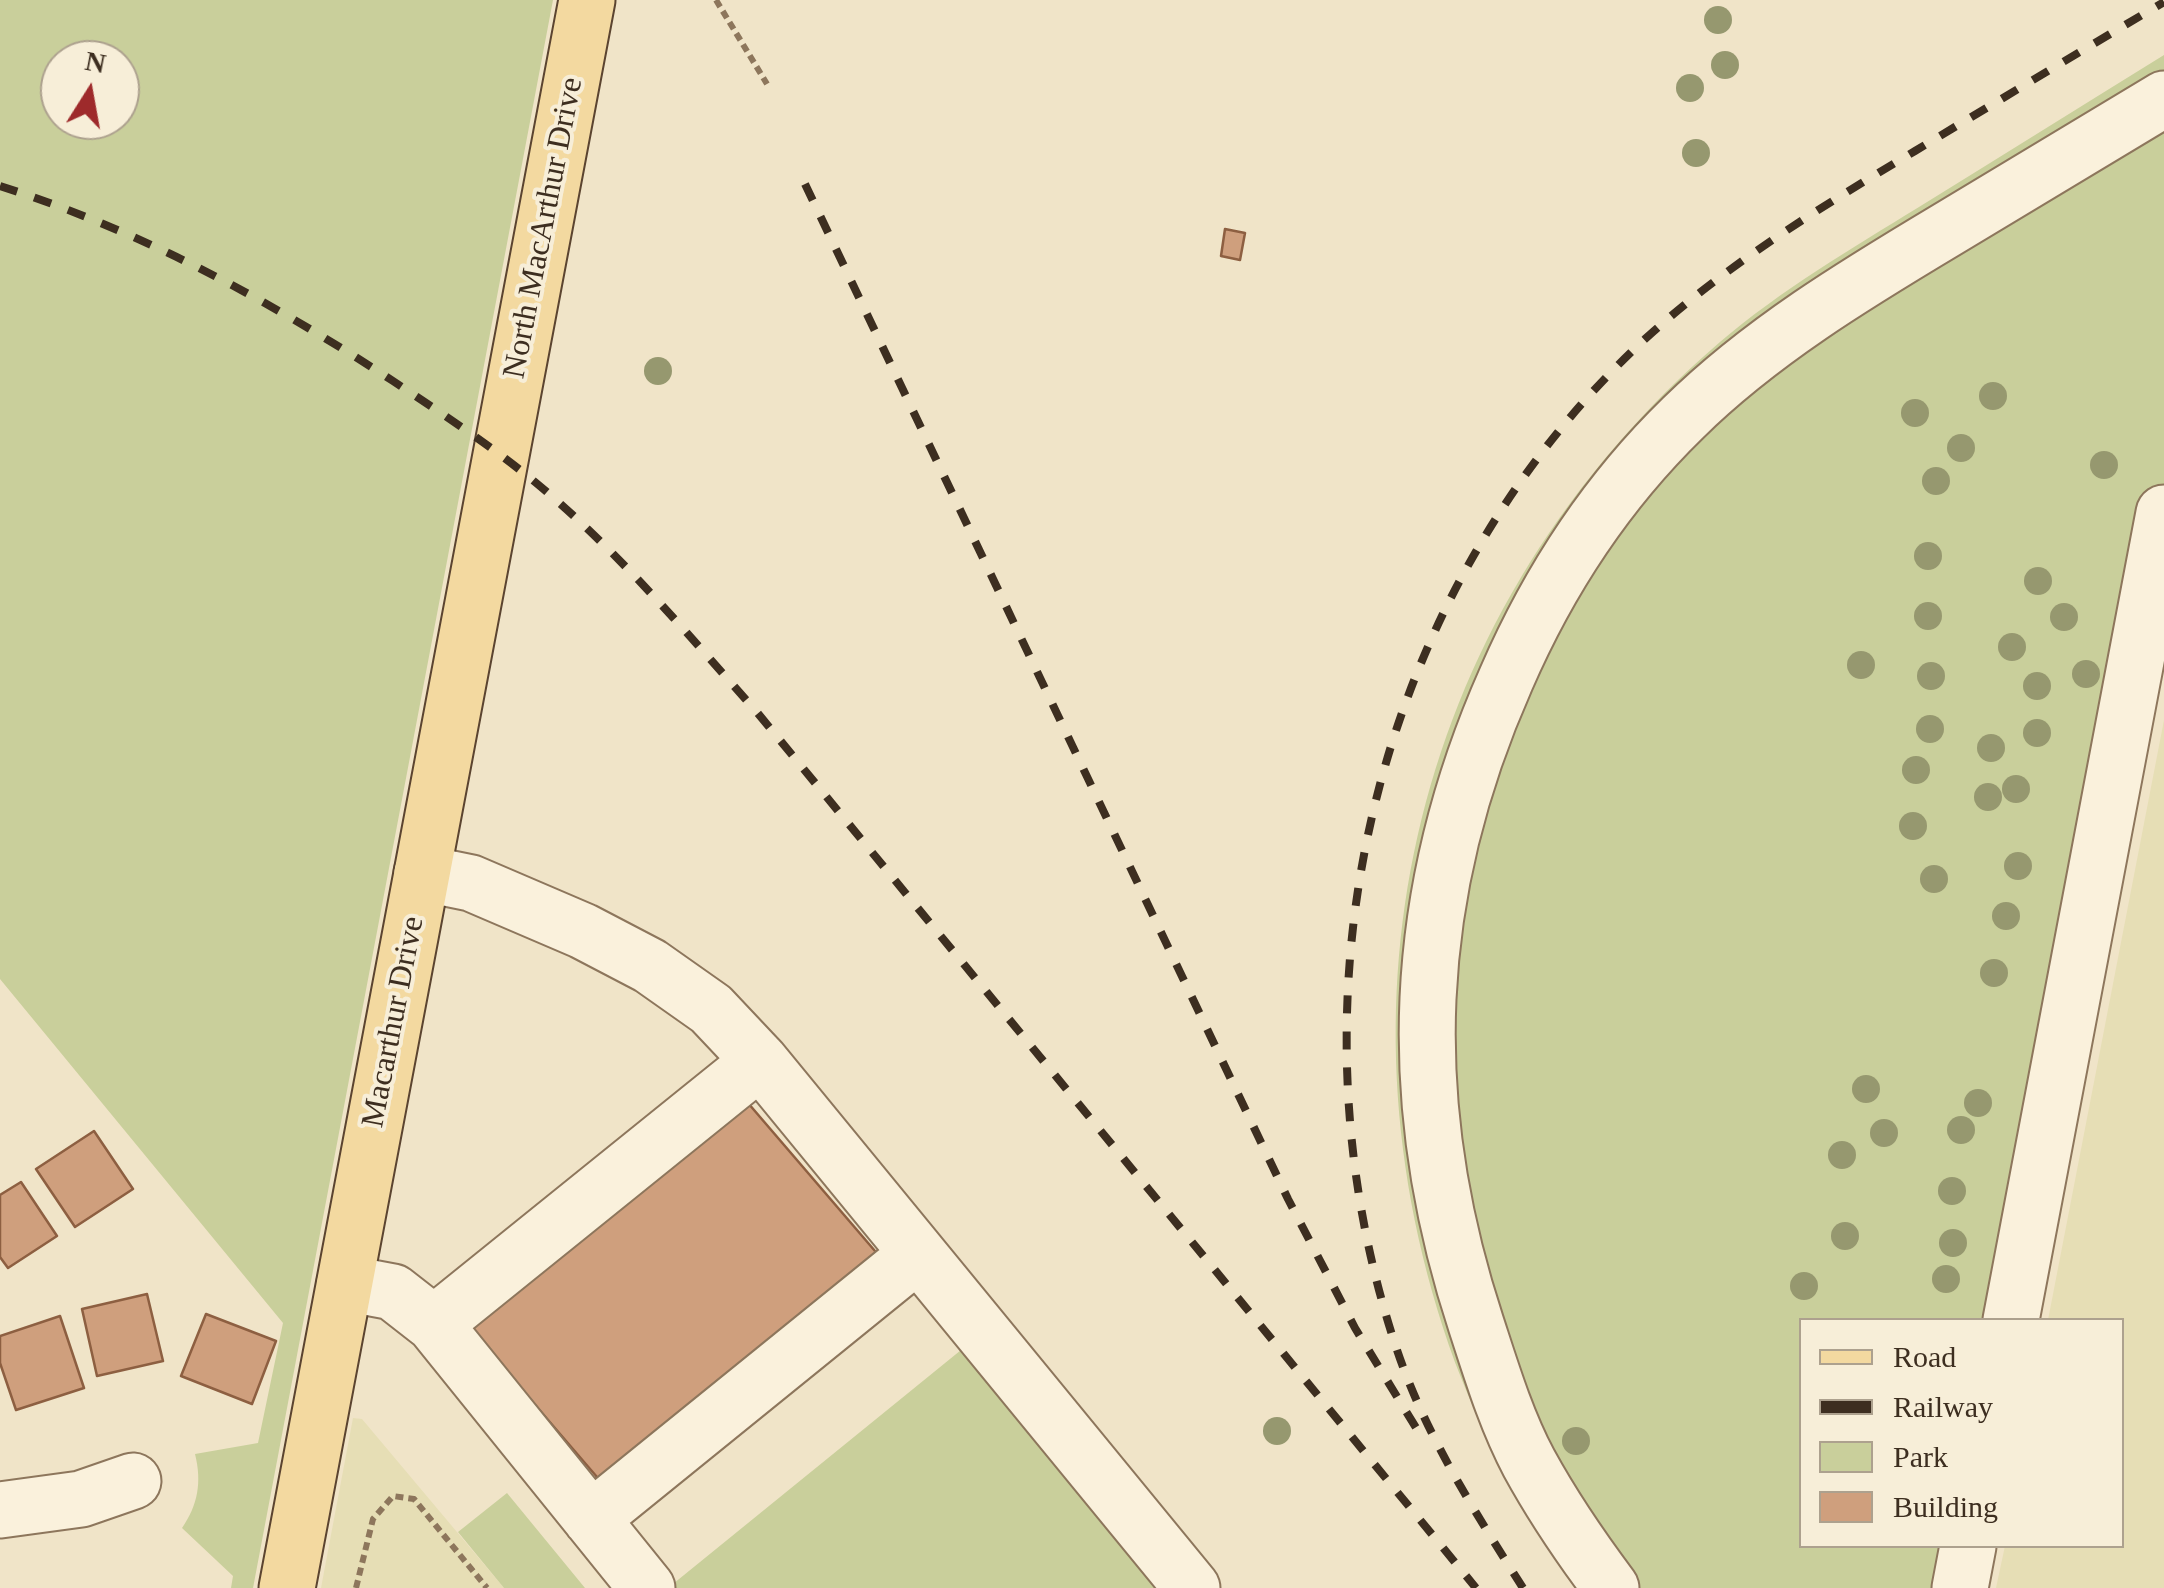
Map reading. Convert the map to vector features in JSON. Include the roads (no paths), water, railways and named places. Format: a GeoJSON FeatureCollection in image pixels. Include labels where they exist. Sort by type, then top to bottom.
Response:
{"type":"FeatureCollection","features":[{"type":"Feature","properties":{"kind":"main road","name":"North MacArthur Drive"},"geometry":{"type":"LineString","coordinates":[[501,456],[587,0]]}},
{"type":"Feature","properties":{"kind":"main road","name":"Macarthur Drive"},"geometry":{"type":"LineString","coordinates":[[287,1588],[501,456]]}},
{"type":"Feature","properties":{"kind":"street"},"geometry":{"type":"LineString","coordinates":[[1611,1588],[1578,1545],[1528,1460],[1494,1378],[1456,1262],[1437,1179],[1428,1100],[1426,1004],[1434,915],[1451,833],[1482,733],[1527,630],[1586,532],[1621,484],[1683,418],[1745,364],[1892,262],[2154,111]]}},
{"type":"Feature","properties":{"kind":"street"},"geometry":{"type":"LineString","coordinates":[[2011,1318],[2164,513]]}},
{"type":"Feature","properties":{"kind":"street"},"geometry":{"type":"LineString","coordinates":[[422,873],[471,882],[583,931],[650,966],[711,1009],[760,1061],[1192,1588]]}},
{"type":"Feature","properties":{"kind":"street"},"geometry":{"type":"LineString","coordinates":[[434,1324],[760,1061]]}},
{"type":"Feature","properties":{"kind":"street"},"geometry":{"type":"LineString","coordinates":[[591,1519],[918,1254]]}},
{"type":"Feature","properties":{"kind":"street"},"geometry":{"type":"LineString","coordinates":[[345,1283],[393,1292],[434,1324],[647,1588]]}},
{"type":"Feature","properties":{"kind":"street"},"geometry":{"type":"LineString","coordinates":[[0,1510],[81,1498],[133,1481]]}},
{"type":"Feature","properties":{"kind":"street"},"geometry":{"type":"LineString","coordinates":[[1960,1588],[1968,1548]]}},
{"type":"Feature","properties":{"kind":"railway"},"geometry":{"type":"LineString","coordinates":[[1523,1588],[1453,1473],[1422,1413],[1397,1350],[1363,1216],[1347,1080],[1351,943],[1374,808],[1415,678],[1474,555],[1551,441],[1645,339],[1742,261],[1810,215],[2164,2]]}},
{"type":"Feature","properties":{"kind":"railway"},"geometry":{"type":"LineString","coordinates":[[805,184],[1288,1199],[1355,1328],[1418,1431]]}},
{"type":"Feature","properties":{"kind":"railway"},"geometry":{"type":"LineString","coordinates":[[0,186],[154,246],[299,323],[483,442],[594,535],[756,711],[1476,1588]]}}]}
